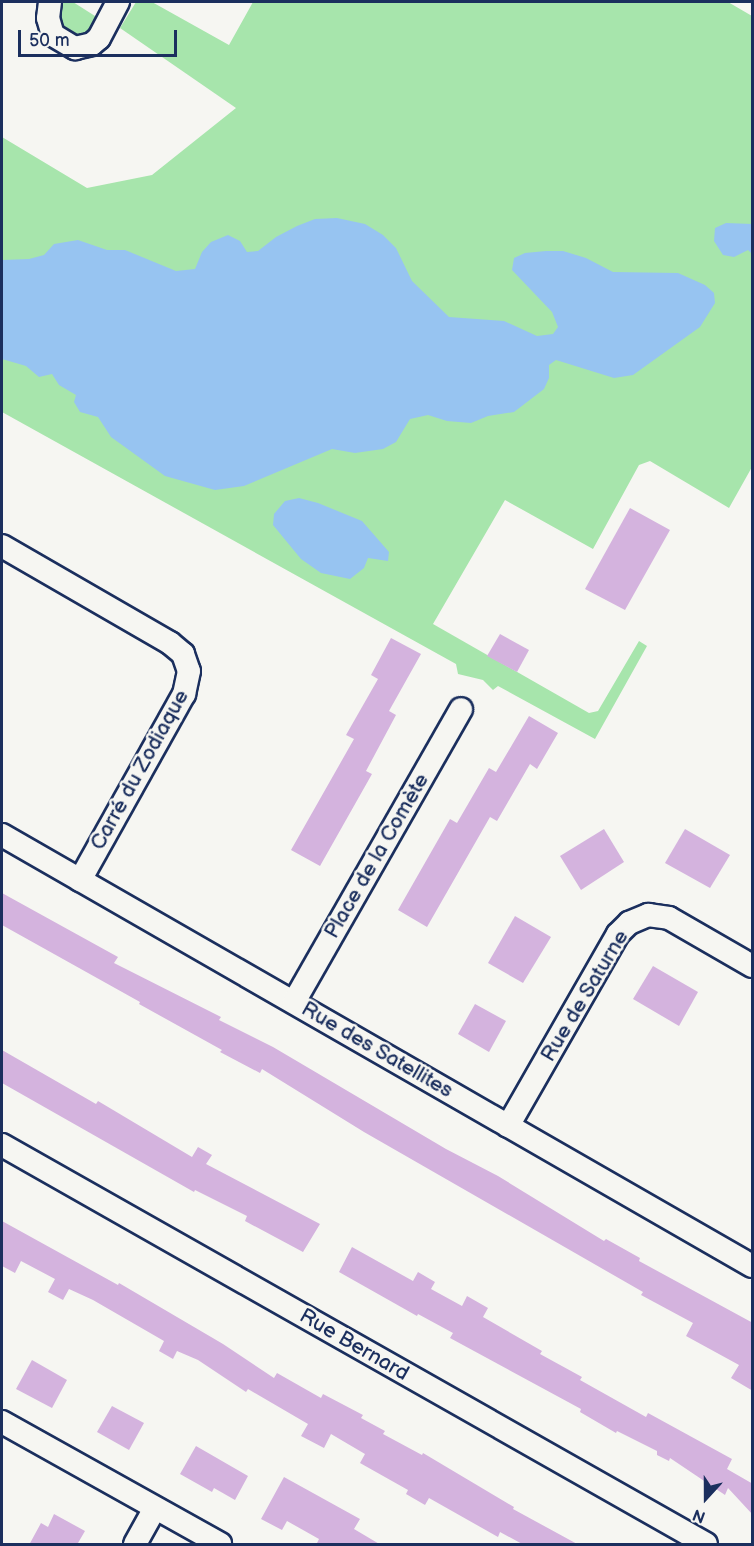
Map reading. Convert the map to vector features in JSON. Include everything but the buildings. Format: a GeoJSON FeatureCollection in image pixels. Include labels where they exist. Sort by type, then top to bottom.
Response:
{"type":"FeatureCollection","features":[{"type":"Feature","properties":{"kind":"street"},"geometry":{"type":"LineString","coordinates":[[50,2],[48,18],[53,35],[75,48],[92,44],[99,38],[113,3]]}},
{"type":"Feature","properties":{"kind":"street","name":"Carré du Zodiaque"},"geometry":{"type":"LineString","coordinates":[[2,546],[170,643],[183,654],[189,671],[184,694],[80,880]]}},
{"type":"Feature","properties":{"kind":"street","name":"Place de la Comète"},"geometry":{"type":"LineString","coordinates":[[294,1002],[461,709]]}},
{"type":"Feature","properties":{"kind":"street","name":"Rue des Satellites"},"geometry":{"type":"LineString","coordinates":[[2,835],[753,1266]]}},
{"type":"Feature","properties":{"kind":"street","name":"Rue de Saturne"},"geometry":{"type":"LineString","coordinates":[[508,1126],[618,934],[629,923],[648,915],[669,918],[753,966]]}},
{"type":"Feature","properties":{"kind":"street","name":"Rue Bernard"},"geometry":{"type":"LineString","coordinates":[[2,1145],[706,1545]]}},
{"type":"Feature","properties":{"kind":"street"},"geometry":{"type":"LineString","coordinates":[[2,1422],[220,1545]]}},
{"type":"Feature","properties":{"kind":"street"},"geometry":{"type":"LineString","coordinates":[[135,1545],[155,1508]]}},
{"type":"Feature","properties":{"kind":"green space"},"geometry":{"type":"Polygon","coordinates":[[[61,2],[73,2],[95,16],[98,21],[91,31],[77,35],[65,30],[59,17],[61,2]]]}},
{"type":"Feature","properties":{"kind":"green space"},"geometry":{"type":"Polygon","coordinates":[[[136,2],[152,2],[229,45],[253,2],[728,2],[752,16],[752,467],[729,508],[650,461],[639,465],[593,549],[505,500],[433,624],[589,713],[598,711],[639,641],[647,646],[595,739],[498,686],[493,690],[483,680],[458,674],[456,664],[2,412],[2,137],[87,188],[152,175],[236,108],[120,28],[136,2]]]}},
{"type":"Feature","properties":{"kind":"water"},"geometry":{"type":"Polygon","coordinates":[[[337,218],[365,224],[383,235],[396,248],[412,281],[449,317],[504,321],[537,336],[553,334],[558,327],[552,312],[512,270],[514,258],[525,253],[546,251],[563,251],[586,258],[613,272],[678,273],[705,285],[714,293],[715,303],[700,327],[633,375],[614,378],[556,360],[549,365],[549,378],[544,389],[514,412],[488,416],[471,423],[447,421],[428,415],[410,419],[396,442],[383,449],[355,453],[332,449],[244,486],[215,490],[165,476],[111,437],[98,417],[80,412],[74,402],[76,395],[59,385],[52,374],[39,377],[26,366],[2,359],[2,260],[29,259],[44,255],[54,244],[78,240],[107,250],[125,250],[176,271],[195,269],[202,252],[211,242],[228,235],[240,241],[247,252],[258,251],[276,237],[297,226],[315,219],[337,218]]]}},
{"type":"Feature","properties":{"kind":"water"},"geometry":{"type":"Polygon","coordinates":[[[726,223],[752,224],[752,254],[748,250],[734,257],[723,255],[714,241],[715,228],[726,223]]]}},
{"type":"Feature","properties":{"kind":"water"},"geometry":{"type":"Polygon","coordinates":[[[299,498],[318,503],[362,521],[389,552],[388,561],[368,558],[364,568],[350,579],[321,573],[301,559],[273,525],[274,514],[285,501],[299,498]]]}}]}
